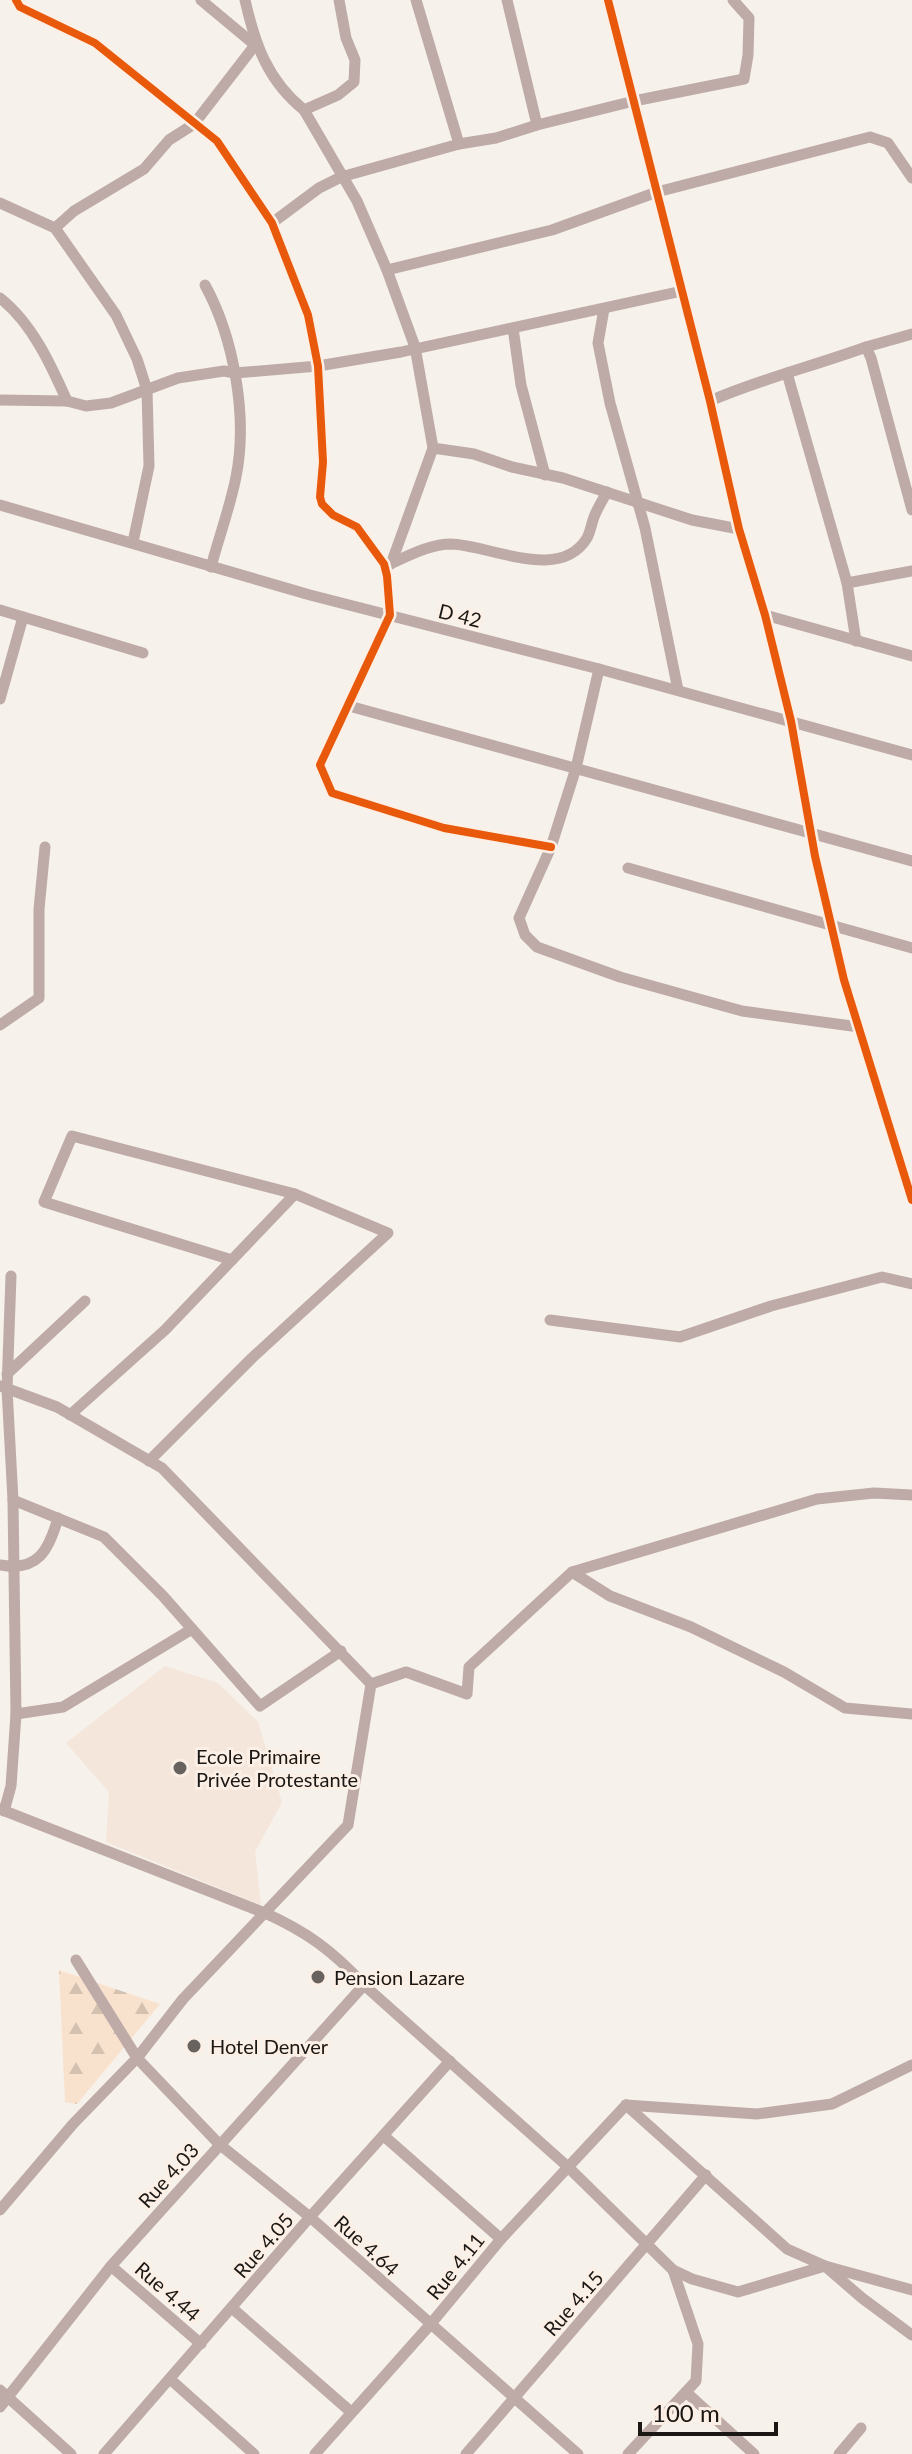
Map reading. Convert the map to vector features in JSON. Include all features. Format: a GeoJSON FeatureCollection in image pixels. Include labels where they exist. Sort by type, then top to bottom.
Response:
{"type":"FeatureCollection","features":[{"type":"Feature","properties":{"kind":"street"},"geometry":{"type":"LineString","coordinates":[[16,0],[20,7],[95,43],[217,141],[272,223],[308,315],[318,366],[322,504],[333,515],[357,527],[384,564],[387,576],[390,615],[320,765],[332,793],[444,828],[551,847]]}},
{"type":"Feature","properties":{"kind":"street"},"geometry":{"type":"LineString","coordinates":[[201,0],[255,45],[291,100],[304,110],[370,227],[415,347],[433,448],[387,576]]}},
{"type":"Feature","properties":{"kind":"street"},"geometry":{"type":"LineString","coordinates":[[245,0],[255,45]]}},
{"type":"Feature","properties":{"kind":"street"},"geometry":{"type":"LineString","coordinates":[[304,110],[338,95],[354,82],[355,60],[346,38],[339,0]]}},
{"type":"Feature","properties":{"kind":"street"},"geometry":{"type":"LineString","coordinates":[[416,0],[459,144]]}},
{"type":"Feature","properties":{"kind":"street"},"geometry":{"type":"LineString","coordinates":[[507,0],[537,125]]}},
{"type":"Feature","properties":{"kind":"street"},"geometry":{"type":"LineString","coordinates":[[608,0],[710,401],[739,529],[765,615],[791,721],[832,927],[912,1200]]}},
{"type":"Feature","properties":{"kind":"street"},"geometry":{"type":"LineString","coordinates":[[272,223],[319,188],[341,177],[634,101],[744,79],[749,18],[733,0]]}},
{"type":"Feature","properties":{"kind":"street"},"geometry":{"type":"LineString","coordinates":[[55,228],[74,211],[144,169],[169,140],[194,124],[255,45]]}},
{"type":"Feature","properties":{"kind":"street"},"geometry":{"type":"LineString","coordinates":[[387,270],[552,230],[657,192],[870,137],[888,143],[912,178]]}},
{"type":"Feature","properties":{"kind":"street"},"geometry":{"type":"LineString","coordinates":[[0,203],[55,228],[116,315],[137,359],[147,390],[149,466],[133,542]]}},
{"type":"Feature","properties":{"kind":"street"},"geometry":{"type":"LineString","coordinates":[[205,285],[217,306],[235,373],[239,430],[236,476],[211,567]]}},
{"type":"Feature","properties":{"kind":"street"},"geometry":{"type":"LineString","coordinates":[[0,400],[67,401],[86,406],[111,403],[178,378],[224,371],[235,373],[318,366],[682,291]]}},
{"type":"Feature","properties":{"kind":"street"},"geometry":{"type":"LineString","coordinates":[[0,298],[30,332],[51,364],[67,401]]}},
{"type":"Feature","properties":{"kind":"street"},"geometry":{"type":"LineString","coordinates":[[604,309],[598,343],[610,403],[638,502],[678,690]]}},
{"type":"Feature","properties":{"kind":"street"},"geometry":{"type":"LineString","coordinates":[[513,328],[521,385],[545,475]]}},
{"type":"Feature","properties":{"kind":"street"},"geometry":{"type":"LineString","coordinates":[[710,401],[747,385],[912,334]]}},
{"type":"Feature","properties":{"kind":"street"},"geometry":{"type":"LineString","coordinates":[[866,347],[912,510]]}},
{"type":"Feature","properties":{"kind":"street"},"geometry":{"type":"LineString","coordinates":[[787,373],[847,583],[856,641]]}},
{"type":"Feature","properties":{"kind":"street"},"geometry":{"type":"LineString","coordinates":[[433,448],[474,454],[692,520],[739,529]]}},
{"type":"Feature","properties":{"kind":"street"},"geometry":{"type":"LineString","coordinates":[[900,463],[912,458]]}},
{"type":"Feature","properties":{"kind":"street"},"geometry":{"type":"LineString","coordinates":[[392,563],[431,547],[450,544],[522,559],[553,560],[576,550],[588,538],[594,517],[607,492]]}},
{"type":"Feature","properties":{"kind":"street","name":"D 42"},"geometry":{"type":"LineString","coordinates":[[0,505],[211,567],[912,755]]}},
{"type":"Feature","properties":{"kind":"street"},"geometry":{"type":"LineString","coordinates":[[847,583],[912,571]]}},
{"type":"Feature","properties":{"kind":"street"},"geometry":{"type":"LineString","coordinates":[[0,610],[143,653]]}},
{"type":"Feature","properties":{"kind":"street"},"geometry":{"type":"LineString","coordinates":[[765,615],[912,656]]}},
{"type":"Feature","properties":{"kind":"street"},"geometry":{"type":"LineString","coordinates":[[0,699],[23,617]]}},
{"type":"Feature","properties":{"kind":"street"},"geometry":{"type":"LineString","coordinates":[[599,669],[576,768],[551,847],[519,918],[525,935],[537,947],[620,977],[742,1011],[859,1027]]}},
{"type":"Feature","properties":{"kind":"street"},"geometry":{"type":"LineString","coordinates":[[349,706],[912,861]]}},
{"type":"Feature","properties":{"kind":"street"},"geometry":{"type":"LineString","coordinates":[[0,1025],[39,998],[39,909],[45,847]]}},
{"type":"Feature","properties":{"kind":"street"},"geometry":{"type":"LineString","coordinates":[[628,868],[912,948]]}},
{"type":"Feature","properties":{"kind":"street"},"geometry":{"type":"LineString","coordinates":[[149,1461],[252,1358],[388,1233],[295,1194],[72,1136],[44,1202],[232,1260]]}},
{"type":"Feature","properties":{"kind":"street"},"geometry":{"type":"LineString","coordinates":[[70,1415],[165,1330],[295,1194]]}},
{"type":"Feature","properties":{"kind":"street"},"geometry":{"type":"LineString","coordinates":[[11,1276],[7,1374],[3,1388],[13,1500],[16,1714],[11,1786],[2,1810],[265,1913],[291,1925],[338,1957],[364,1985],[568,2167],[673,2270],[692,2279],[738,2292],[825,2266]]}},
{"type":"Feature","properties":{"kind":"street"},"geometry":{"type":"LineString","coordinates":[[550,1320],[680,1337],[771,1306],[882,1277],[912,1284]]}},
{"type":"Feature","properties":{"kind":"street"},"geometry":{"type":"LineString","coordinates":[[7,1374],[85,1301]]}},
{"type":"Feature","properties":{"kind":"street"},"geometry":{"type":"LineString","coordinates":[[3,1388],[57,1407],[162,1468],[371,1684]]}},
{"type":"Feature","properties":{"kind":"street"},"geometry":{"type":"LineString","coordinates":[[371,1684],[406,1672],[467,1694],[469,1667],[572,1572],[817,1499],[874,1493],[912,1495]]}},
{"type":"Feature","properties":{"kind":"street"},"geometry":{"type":"LineString","coordinates":[[13,1500],[104,1537],[260,1706],[341,1651]]}},
{"type":"Feature","properties":{"kind":"street"},"geometry":{"type":"LineString","coordinates":[[0,1565],[14,1568],[30,1564],[49,1547],[58,1518]]}},
{"type":"Feature","properties":{"kind":"street"},"geometry":{"type":"LineString","coordinates":[[572,1572],[610,1596],[691,1627],[784,1672],[845,1708],[912,1714]]}},
{"type":"Feature","properties":{"kind":"street"},"geometry":{"type":"LineString","coordinates":[[16,1714],[63,1707],[192,1629]]}},
{"type":"Feature","properties":{"kind":"street"},"geometry":{"type":"LineString","coordinates":[[0,2210],[73,2124],[137,2058],[183,1999],[348,1825],[371,1684]]}},
{"type":"Feature","properties":{"kind":"street","name":"Rue 4.64"},"geometry":{"type":"LineString","coordinates":[[76,1960],[137,2058],[219,2144],[310,2217],[429,2326],[578,2454]]}},
{"type":"Feature","properties":{"kind":"street","name":"Rue 4.03"},"geometry":{"type":"LineString","coordinates":[[0,2407],[5,2394],[111,2266],[364,1985]]}},
{"type":"Feature","properties":{"kind":"street","name":"Rue 4.05"},"geometry":{"type":"LineString","coordinates":[[104,2454],[450,2061]]}},
{"type":"Feature","properties":{"kind":"street"},"geometry":{"type":"LineString","coordinates":[[626,2105],[757,2114],[832,2104],[912,2065]]}},
{"type":"Feature","properties":{"kind":"street"},"geometry":{"type":"LineString","coordinates":[[626,2105],[787,2249],[825,2266],[912,2290]]}},
{"type":"Feature","properties":{"kind":"street","name":"Rue 4.11"},"geometry":{"type":"LineString","coordinates":[[322,2452],[351,2412],[429,2326],[501,2239],[626,2105]]}},
{"type":"Feature","properties":{"kind":"street"},"geometry":{"type":"LineString","coordinates":[[384,2136],[501,2239]]}},
{"type":"Feature","properties":{"kind":"street","name":"Rue 4.15"},"geometry":{"type":"LineString","coordinates":[[466,2454],[706,2175]]}},
{"type":"Feature","properties":{"kind":"street","name":"Rue 4.44"},"geometry":{"type":"LineString","coordinates":[[111,2266],[201,2344]]}},
{"type":"Feature","properties":{"kind":"street"},"geometry":{"type":"LineString","coordinates":[[825,2266],[912,2335]]}},
{"type":"Feature","properties":{"kind":"street"},"geometry":{"type":"LineString","coordinates":[[628,2454],[696,2381],[698,2344],[673,2270]]}},
{"type":"Feature","properties":{"kind":"street"},"geometry":{"type":"LineString","coordinates":[[232,2308],[351,2412]]}},
{"type":"Feature","properties":{"kind":"street"},"geometry":{"type":"LineString","coordinates":[[170,2379],[254,2454]]}},
{"type":"Feature","properties":{"kind":"street"},"geometry":{"type":"LineString","coordinates":[[686,2392],[754,2454]]}},
{"type":"Feature","properties":{"kind":"street"},"geometry":{"type":"LineString","coordinates":[[5,2394],[71,2454]]}},
{"type":"Feature","properties":{"kind":"street"},"geometry":{"type":"LineString","coordinates":[[839,2454],[861,2428]]}},
{"type":"Feature","properties":{"kind":"shaded area","name":"Ecole Primaire Privée Protestante"},"geometry":{"type":"Polygon","coordinates":[[[165,1666],[218,1683],[258,1722],[282,1802],[255,1852],[261,1905],[106,1842],[109,1792],[66,1743],[165,1666]]]}},
{"type":"Feature","properties":{"kind":"green space"},"geometry":{"type":"Polygon","coordinates":[[[59,1970],[160,2004],[77,2104],[65,2102],[59,1970]]]}},
{"type":"Feature","properties":{"kind":"cycle path"},"geometry":{"type":"LineString","coordinates":[[16,0],[20,7],[95,43],[217,141],[272,223],[308,315],[318,366],[322,504],[333,515],[357,527],[384,564],[387,576],[390,615],[320,765],[332,793],[444,828],[551,847]]}},
{"type":"Feature","properties":{"kind":"cycle path"},"geometry":{"type":"LineString","coordinates":[[608,0],[710,401],[739,529],[765,615],[791,721],[815,856],[844,980],[912,1200]]}},
{"type":"Feature","properties":{"kind":"place","name":"Ecole Primaire Privée Protestante"},"geometry":{"type":"Point","coordinates":[180,1768]}},
{"type":"Feature","properties":{"kind":"place","name":"Pension Lazare"},"geometry":{"type":"Point","coordinates":[318,1977]}},
{"type":"Feature","properties":{"kind":"place","name":"Hotel Denver"},"geometry":{"type":"Point","coordinates":[194,2046]}}]}
